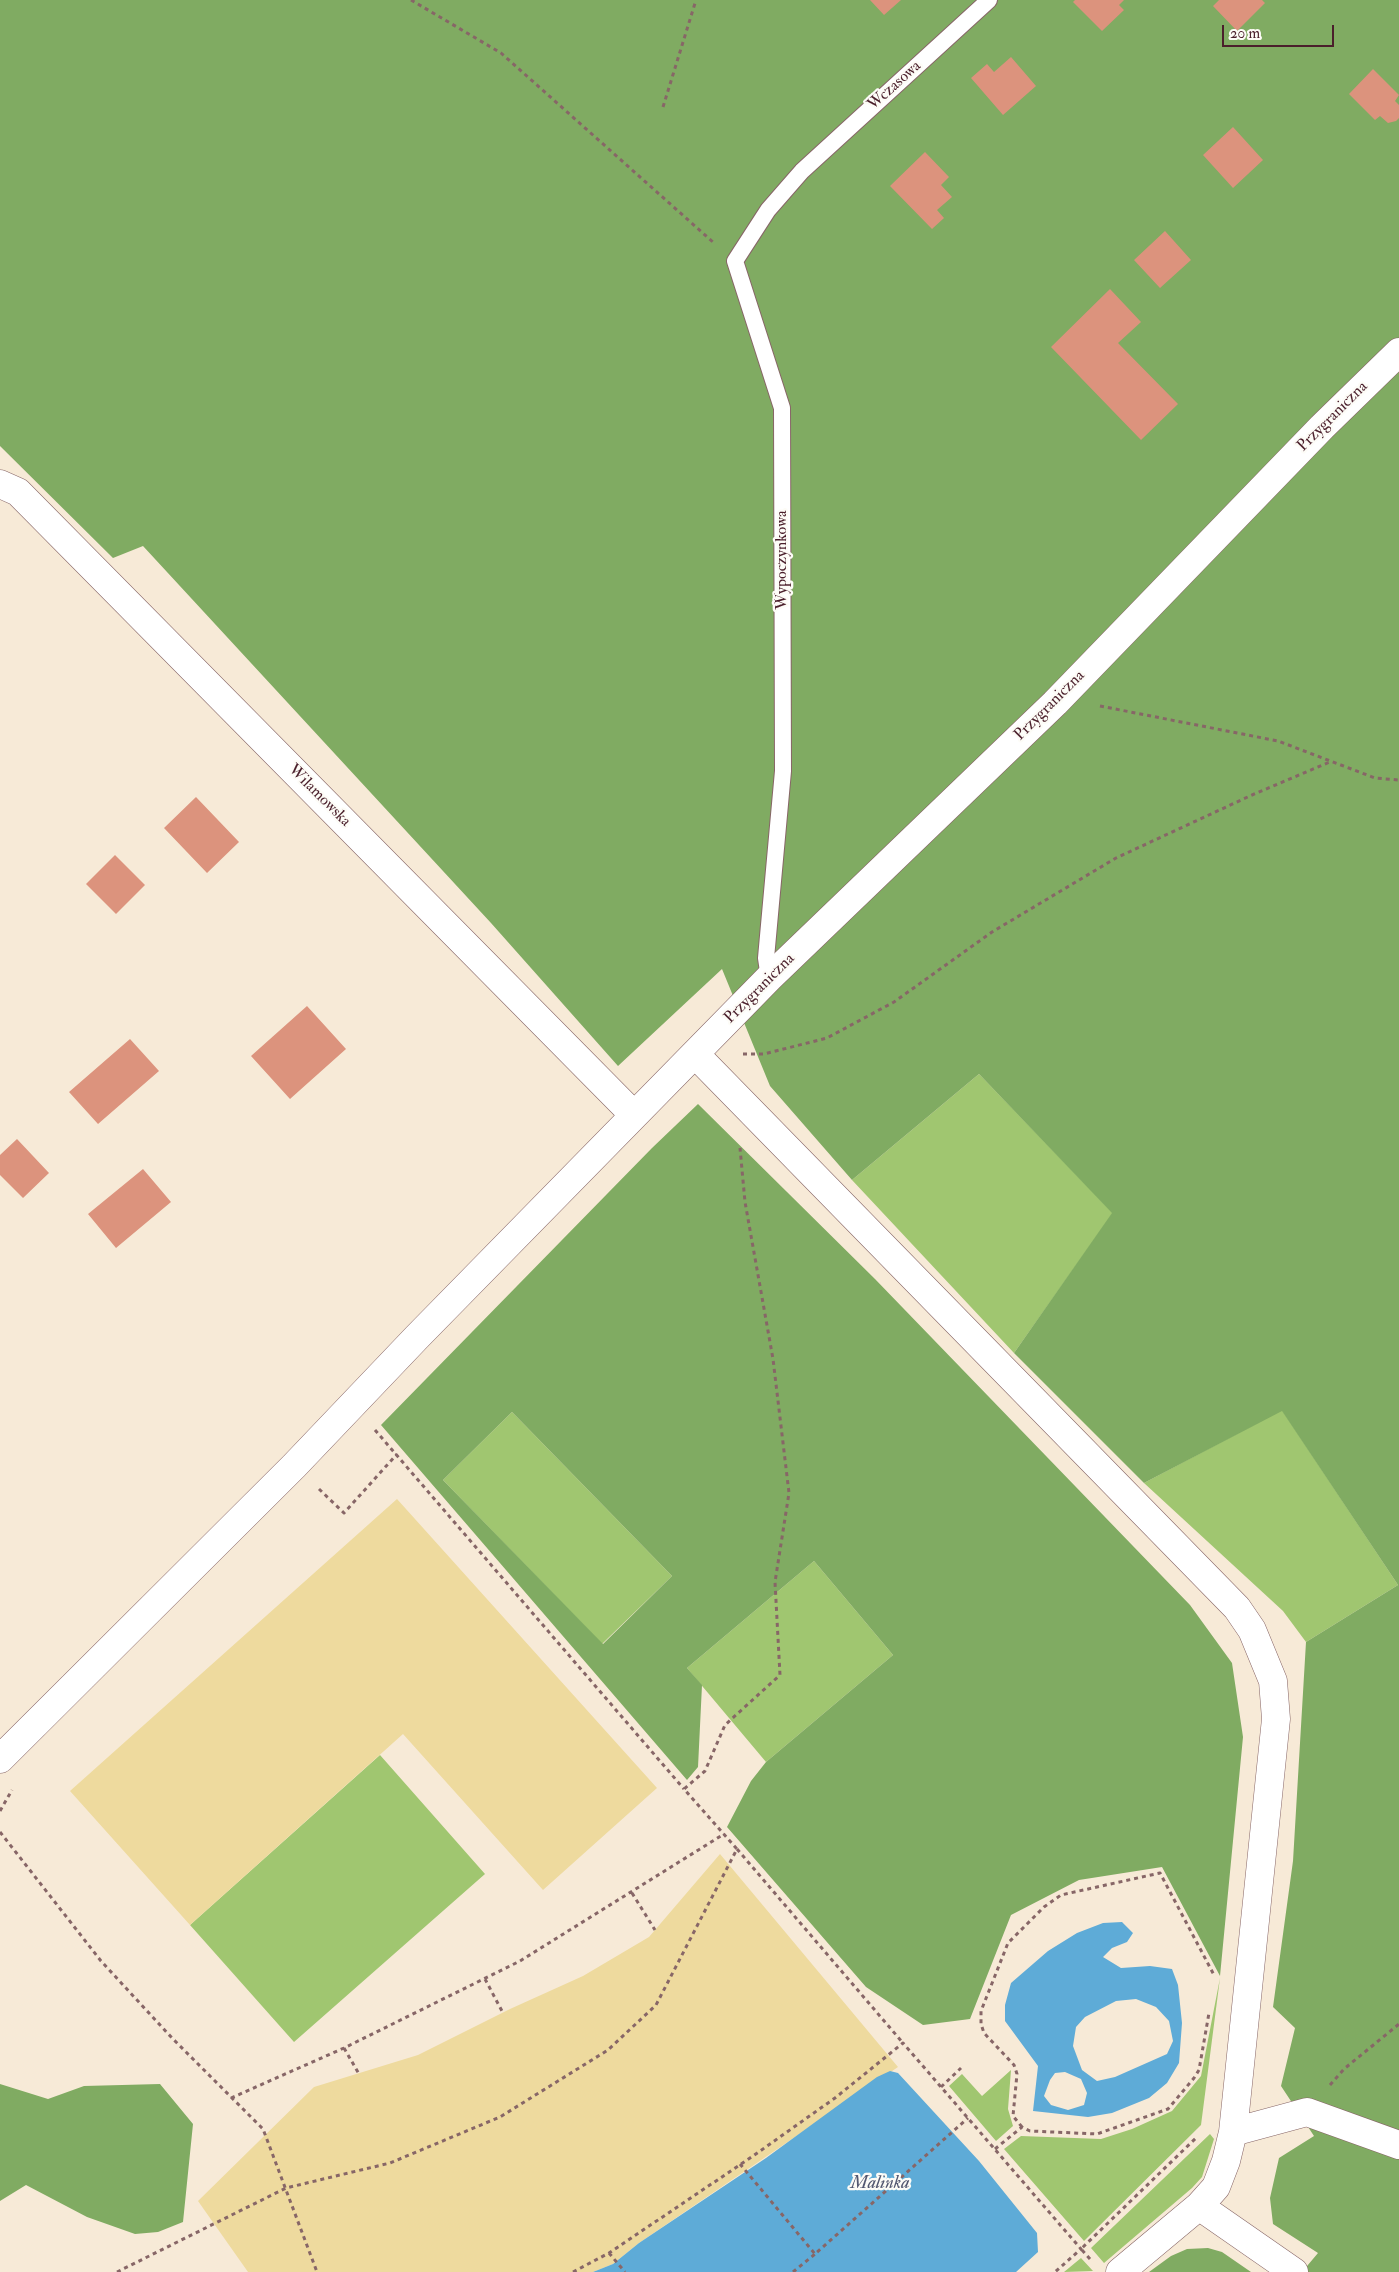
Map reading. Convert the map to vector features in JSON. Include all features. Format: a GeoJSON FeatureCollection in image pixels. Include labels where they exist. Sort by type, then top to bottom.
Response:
{"type":"FeatureCollection","features":[{"type":"Feature","properties":{"kind":"street","name":"Przygraniczna"},"geometry":{"type":"LineString","coordinates":[[0,1759],[294,1466],[424,1330],[769,978],[1055,703],[1322,427],[1399,352]]}},
{"type":"Feature","properties":{"kind":"street","name":"Wilamowska"},"geometry":{"type":"LineString","coordinates":[[0,484],[18,492],[634,1115]]}},
{"type":"Feature","properties":{"kind":"street"},"geometry":{"type":"LineString","coordinates":[[695,1054],[1237,1608],[1252,1630],[1273,1681],[1276,1719],[1233,2132],[1226,2161],[1216,2186],[1199,2206],[1120,2272]]}},
{"type":"Feature","properties":{"kind":"street"},"geometry":{"type":"LineString","coordinates":[[1233,2132],[1307,2112],[1399,2145]]}},
{"type":"Feature","properties":{"kind":"street"},"geometry":{"type":"LineString","coordinates":[[1199,2206],[1294,2272]]}},
{"type":"Feature","properties":{"kind":"lane","name":"Wczasowa"},"geometry":{"type":"LineString","coordinates":[[734,261],[768,210],[802,171],[989,0]]}},
{"type":"Feature","properties":{"kind":"lane","name":"Wypoczynkowa"},"geometry":{"type":"LineString","coordinates":[[734,261],[782,408],[783,771],[766,958],[769,978]]}},
{"type":"Feature","properties":{"kind":"path"},"geometry":{"type":"LineString","coordinates":[[411,0],[500,53],[734,261]]}},
{"type":"Feature","properties":{"kind":"path"},"geometry":{"type":"LineString","coordinates":[[663,107],[696,0]]}},
{"type":"Feature","properties":{"kind":"path"},"geometry":{"type":"LineString","coordinates":[[1055,703],[1099,706],[1278,741],[1375,778],[1399,780]]}},
{"type":"Feature","properties":{"kind":"path"},"geometry":{"type":"LineString","coordinates":[[695,1054],[764,1054],[827,1038],[894,1002],[992,932],[1116,858],[1252,795],[1332,761]]}},
{"type":"Feature","properties":{"kind":"path"},"geometry":{"type":"LineString","coordinates":[[684,1789],[705,1771],[725,1724],[780,1675],[775,1582],[789,1493],[773,1359],[745,1202],[736,1097]]}},
{"type":"Feature","properties":{"kind":"path"},"geometry":{"type":"LineString","coordinates":[[371,1426],[1091,2261]]}},
{"type":"Feature","properties":{"kind":"path"},"geometry":{"type":"LineString","coordinates":[[0,1832],[101,1961],[263,2129],[317,2272]]}},
{"type":"Feature","properties":{"kind":"path"},"geometry":{"type":"LineString","coordinates":[[232,2098],[344,2048],[520,1961],[724,1834]]}},
{"type":"Feature","properties":{"kind":"path"},"geometry":{"type":"LineString","coordinates":[[118,2272],[286,2188],[390,2163],[500,2117],[608,2050],[656,2006],[737,1849]]}},
{"type":"Feature","properties":{"kind":"path"},"geometry":{"type":"LineString","coordinates":[[1211,2004],[1199,2070],[1168,2109],[1096,2134],[1030,2131],[1022,2127],[1013,2116],[1017,2074],[1014,2065],[984,2033],[981,2024],[982,2011],[1008,1943],[1044,1906],[1061,1895],[1160,1874],[1215,1976]]}},
{"type":"Feature","properties":{"kind":"path"},"geometry":{"type":"LineString","coordinates":[[632,1892],[655,1930]]}},
{"type":"Feature","properties":{"kind":"path"},"geometry":{"type":"LineString","coordinates":[[485,1979],[503,2013]]}},
{"type":"Feature","properties":{"kind":"path"},"geometry":{"type":"LineString","coordinates":[[1307,2112],[1344,2069],[1399,2024]]}},
{"type":"Feature","properties":{"kind":"path"},"geometry":{"type":"LineString","coordinates":[[573,2272],[609,2253],[740,2164],[835,2098],[903,2043]]}},
{"type":"Feature","properties":{"kind":"path"},"geometry":{"type":"LineString","coordinates":[[344,2048],[359,2074]]}},
{"type":"Feature","properties":{"kind":"path"},"geometry":{"type":"LineString","coordinates":[[941,2087],[961,2068]]}},
{"type":"Feature","properties":{"kind":"path"},"geometry":{"type":"LineString","coordinates":[[793,2272],[968,2118]]}},
{"type":"Feature","properties":{"kind":"path"},"geometry":{"type":"LineString","coordinates":[[1055,2272],[1082,2249],[1208,2126],[1233,2132]]}},
{"type":"Feature","properties":{"kind":"path"},"geometry":{"type":"LineString","coordinates":[[995,2149],[1022,2127]]}},
{"type":"Feature","properties":{"kind":"path"},"geometry":{"type":"LineString","coordinates":[[740,2164],[815,2254]]}},
{"type":"Feature","properties":{"kind":"path"},"geometry":{"type":"LineString","coordinates":[[609,2253],[625,2272]]}},
{"type":"Feature","properties":{"kind":"green space"},"geometry":{"type":"Polygon","coordinates":[[[0,0],[1399,0],[1399,2272],[1302,2272],[1318,2253],[1273,2224],[1270,2198],[1279,2158],[1314,2136],[1281,2086],[1295,2028],[1273,2007],[1293,1861],[1306,1642],[1398,1585],[1282,1411],[1144,1483],[1014,1353],[1112,1213],[979,1074],[852,1180],[770,1086],[722,969],[618,1066],[491,923],[143,546],[113,558],[0,446],[0,0]]]}},
{"type":"Feature","properties":{"kind":"green space"},"geometry":{"type":"Polygon","coordinates":[[[979,1074],[1113,1213],[1014,1353],[852,1180],[979,1074]]]}},
{"type":"Feature","properties":{"kind":"green space"},"geometry":{"type":"Polygon","coordinates":[[[698,1104],[875,1279],[1190,1605],[1232,1663],[1243,1737],[1220,1976],[1162,1867],[1079,1880],[1011,1915],[970,2019],[923,2025],[866,1987],[727,1827],[751,1781],[766,1762],[893,1655],[814,1561],[687,1668],[702,1685],[698,1767],[687,1780],[381,1425],[652,1148],[698,1104]],[[512,1412],[443,1480],[603,1644],[672,1576],[512,1412]]]}},
{"type":"Feature","properties":{"kind":"green space"},"geometry":{"type":"Polygon","coordinates":[[[1282,1410],[1398,1585],[1306,1642],[1283,1611],[1144,1483],[1282,1410]]]}},
{"type":"Feature","properties":{"kind":"green space"},"geometry":{"type":"Polygon","coordinates":[[[512,1412],[672,1576],[602,1644],[443,1480],[512,1412]]]}},
{"type":"Feature","properties":{"kind":"green space"},"geometry":{"type":"Polygon","coordinates":[[[814,1561],[893,1655],[766,1762],[687,1668],[814,1561]]]}},
{"type":"Feature","properties":{"kind":"green space"},"geometry":{"type":"Polygon","coordinates":[[[380,1755],[485,1874],[294,2042],[190,1925],[380,1755]]]}},
{"type":"Feature","properties":{"kind":"green space"},"geometry":{"type":"Polygon","coordinates":[[[1220,1978],[1201,2125],[1084,2241],[1004,2149],[1021,2136],[1101,2139],[1132,2129],[1172,2111],[1201,2076],[1220,1978]]]}},
{"type":"Feature","properties":{"kind":"green space"},"geometry":{"type":"Polygon","coordinates":[[[1011,2070],[1008,2109],[1013,2126],[996,2141],[949,2086],[962,2074],[982,2096],[1011,2070]]]}},
{"type":"Feature","properties":{"kind":"green space"},"geometry":{"type":"Polygon","coordinates":[[[0,2084],[48,2099],[84,2086],[160,2084],[193,2124],[183,2222],[158,2232],[135,2234],[87,2217],[26,2185],[0,2201],[0,2084]]]}},
{"type":"Feature","properties":{"kind":"green space"},"geometry":{"type":"Polygon","coordinates":[[[1210,2134],[1214,2139],[1202,2177],[1192,2188],[1104,2263],[1091,2248],[1210,2134]]]}},
{"type":"Feature","properties":{"kind":"green space"},"geometry":{"type":"Polygon","coordinates":[[[1208,2248],[1222,2252],[1251,2272],[1149,2272],[1171,2256],[1187,2249],[1208,2248]]]}},
{"type":"Feature","properties":{"kind":"green space"},"geometry":{"type":"Polygon","coordinates":[[[1081,2258],[1093,2271],[1064,2272],[1081,2258]]]}},
{"type":"Feature","properties":{"kind":"sand"},"geometry":{"type":"Polygon","coordinates":[[[397,1499],[657,1788],[543,1890],[403,1734],[190,1925],[70,1791],[397,1499]]]}},
{"type":"Feature","properties":{"kind":"sand"},"geometry":{"type":"Polygon","coordinates":[[[720,1854],[898,2067],[639,2243],[613,2264],[593,2272],[248,2272],[198,2201],[314,2087],[418,2055],[510,2009],[583,1976],[649,1937],[720,1854]]]}},
{"type":"Feature","properties":{"kind":"water"},"geometry":{"type":"Polygon","coordinates":[[[1122,1922],[1133,1933],[1127,1942],[1112,1948],[1103,1957],[1121,1968],[1150,1966],[1172,1969],[1178,1985],[1182,2023],[1179,2063],[1167,2083],[1149,2098],[1112,2113],[1088,2117],[1033,2111],[1038,2066],[1005,2021],[1005,2005],[1011,1983],[1048,1951],[1077,1933],[1103,1923],[1122,1922]],[[1136,1999],[1116,2001],[1085,2017],[1076,2027],[1073,2046],[1082,2070],[1097,2081],[1115,2077],[1167,2054],[1173,2041],[1169,2021],[1156,2007],[1136,1999]],[[1065,2072],[1055,2073],[1044,2096],[1051,2105],[1068,2110],[1084,2105],[1087,2093],[1081,2079],[1065,2072]]]}},
{"type":"Feature","properties":{"kind":"water","name":"Malinka"},"geometry":{"type":"Polygon","coordinates":[[[890,2071],[898,2073],[979,2161],[1037,2233],[1038,2252],[1016,2272],[593,2272],[613,2264],[639,2243],[766,2158],[877,2077],[890,2071]]]}},
{"type":"Feature","properties":{"kind":"building"},"geometry":{"type":"Polygon","coordinates":[[[870,0],[901,0],[884,15],[870,0]]]}},
{"type":"Feature","properties":{"kind":"building"},"geometry":{"type":"Polygon","coordinates":[[[1075,0],[1124,0],[1119,5],[1124,10],[1102,31],[1073,2],[1075,0]]]}},
{"type":"Feature","properties":{"kind":"building"},"geometry":{"type":"Polygon","coordinates":[[[1219,0],[1262,0],[1265,3],[1237,31],[1213,6],[1219,0]]]}},
{"type":"Feature","properties":{"kind":"building"},"geometry":{"type":"Polygon","coordinates":[[[1011,57],[1036,86],[1003,115],[971,78],[987,64],[994,72],[1011,57]]]}},
{"type":"Feature","properties":{"kind":"building"},"geometry":{"type":"Polygon","coordinates":[[[1373,69],[1399,95],[1395,101],[1399,105],[1399,118],[1396,121],[1388,123],[1380,116],[1375,120],[1349,94],[1373,69]]]}},
{"type":"Feature","properties":{"kind":"building"},"geometry":{"type":"Polygon","coordinates":[[[1233,127],[1263,160],[1233,188],[1203,155],[1233,127]]]}},
{"type":"Feature","properties":{"kind":"building"},"geometry":{"type":"Polygon","coordinates":[[[925,152],[949,177],[941,185],[952,197],[937,210],[944,218],[932,229],[890,186],[925,152]]]}},
{"type":"Feature","properties":{"kind":"building"},"geometry":{"type":"Polygon","coordinates":[[[1165,231],[1191,260],[1160,288],[1134,260],[1165,231]]]}},
{"type":"Feature","properties":{"kind":"building"},"geometry":{"type":"Polygon","coordinates":[[[1110,289],[1141,322],[1118,343],[1178,404],[1141,440],[1051,347],[1110,289]]]}},
{"type":"Feature","properties":{"kind":"building"},"geometry":{"type":"Polygon","coordinates":[[[196,797],[239,842],[207,873],[164,828],[196,797]]]}},
{"type":"Feature","properties":{"kind":"building"},"geometry":{"type":"Polygon","coordinates":[[[115,855],[145,885],[116,914],[86,884],[115,855]]]}},
{"type":"Feature","properties":{"kind":"building"},"geometry":{"type":"Polygon","coordinates":[[[307,1006],[346,1049],[290,1099],[251,1056],[307,1006]]]}},
{"type":"Feature","properties":{"kind":"building"},"geometry":{"type":"Polygon","coordinates":[[[130,1039],[159,1071],[98,1124],[69,1092],[130,1039]]]}},
{"type":"Feature","properties":{"kind":"building"},"geometry":{"type":"Polygon","coordinates":[[[17,1139],[49,1173],[23,1198],[0,1175],[0,1155],[17,1139]]]}},
{"type":"Feature","properties":{"kind":"building"},"geometry":{"type":"Polygon","coordinates":[[[143,1169],[171,1202],[116,1248],[88,1214],[143,1169]]]}}]}
